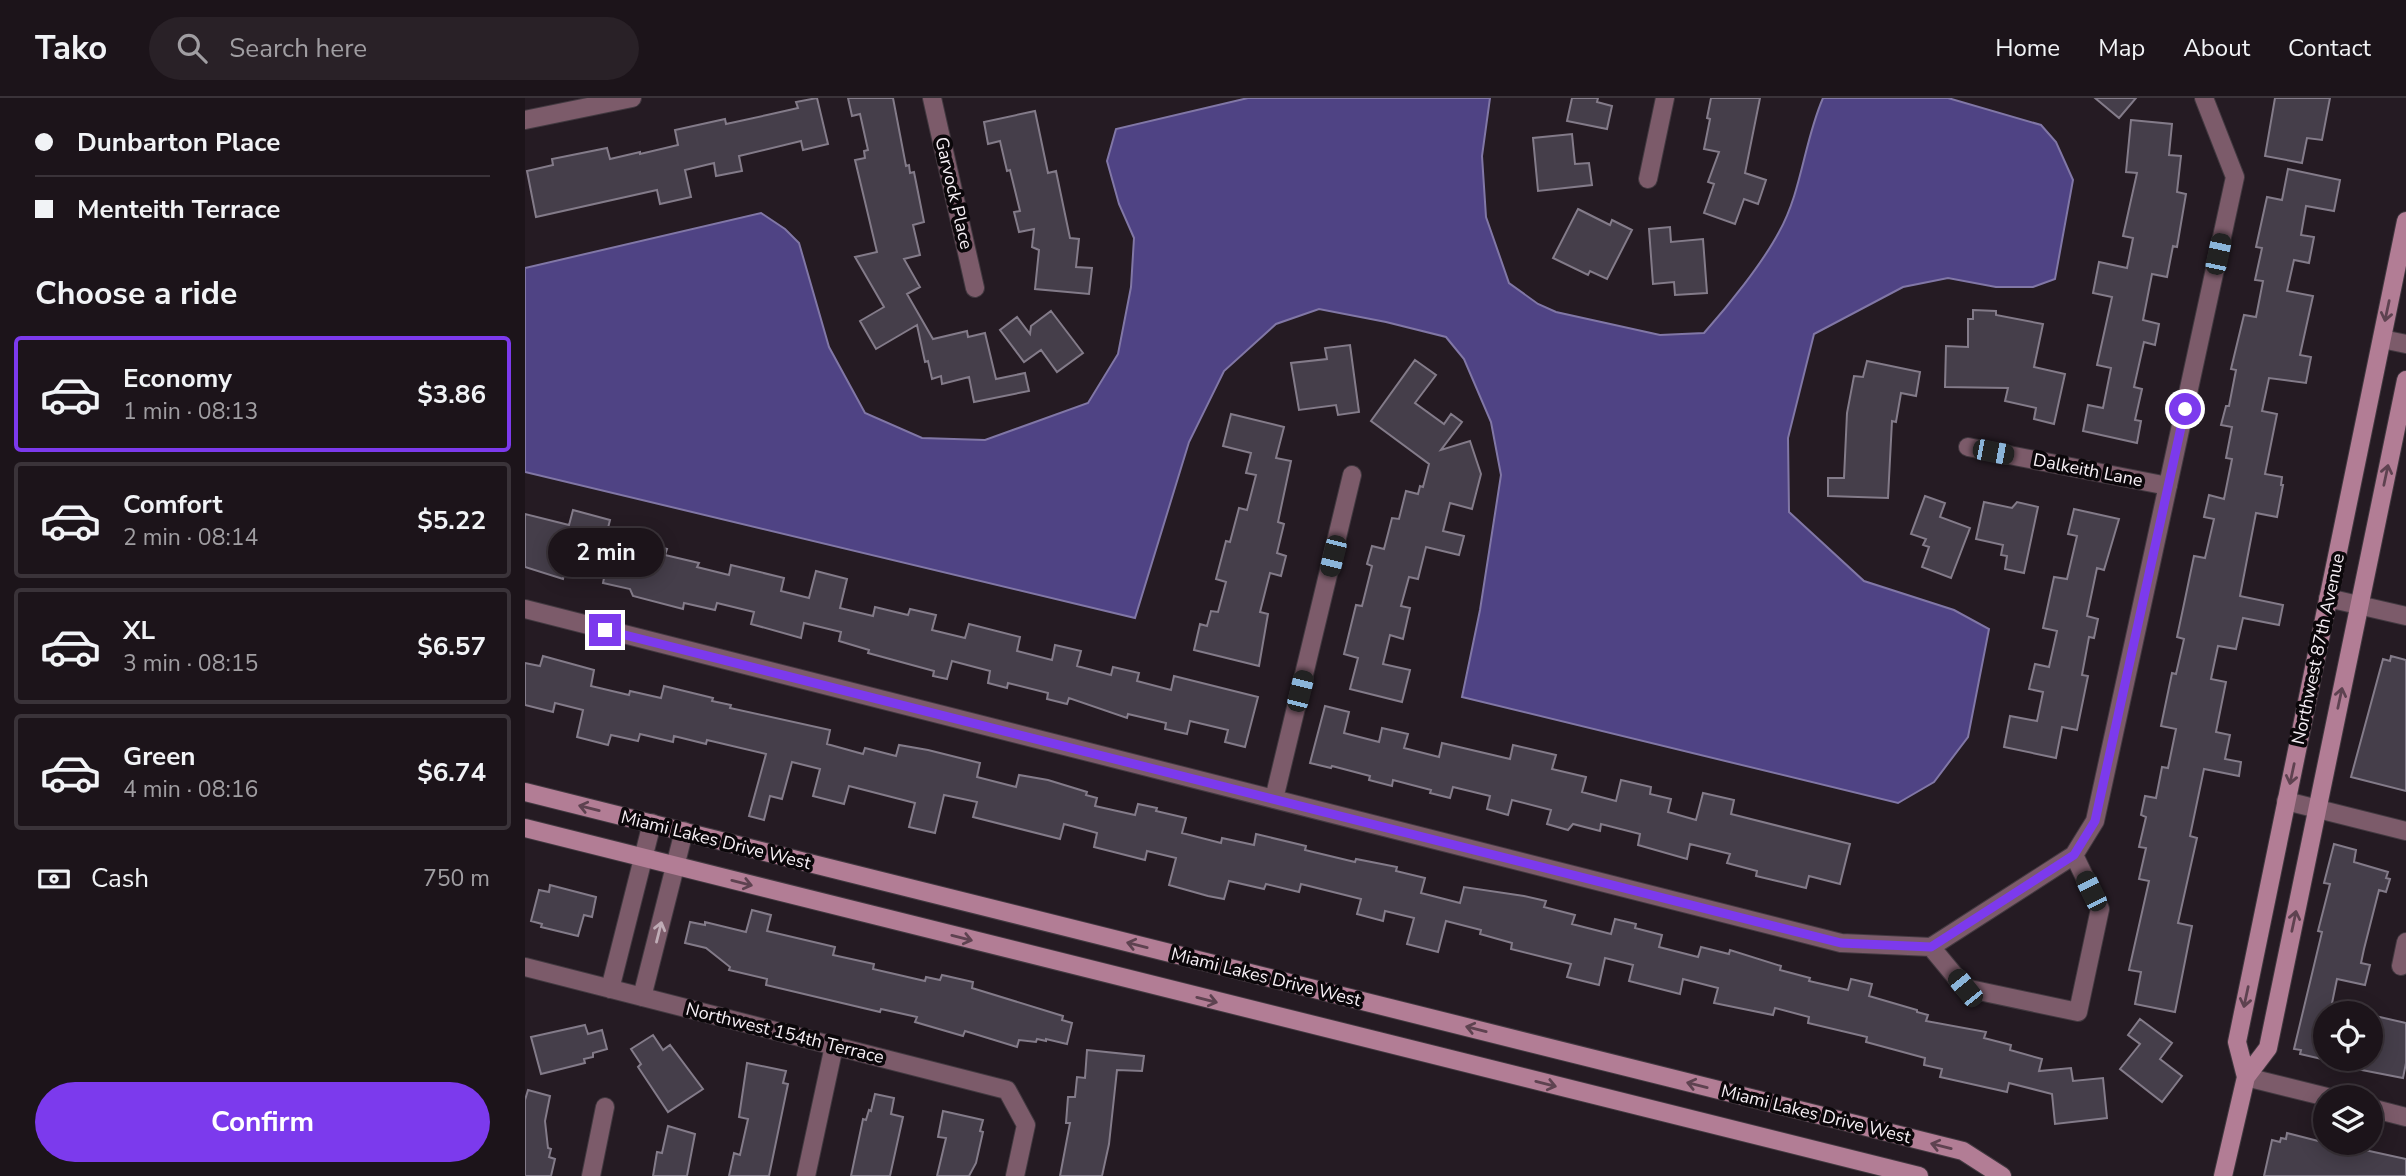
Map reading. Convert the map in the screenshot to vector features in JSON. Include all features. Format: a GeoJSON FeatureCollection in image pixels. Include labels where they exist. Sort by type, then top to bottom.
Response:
{"type":"FeatureCollection","features":[{"type":"Feature","properties":{"kind":"main road","name":"Northwest 87th Avenue"},"geometry":{"type":"LineString","coordinates":[[2246,1077],[2237,1042],[2406,221]]}},
{"type":"Feature","properties":{"kind":"main road","name":"Northwest 87th Avenue"},"geometry":{"type":"LineString","coordinates":[[2223,1176],[2246,1077],[2268,1048],[2406,380]]}},
{"type":"Feature","properties":{"kind":"main road","name":"Miami Lakes Drive West"},"geometry":{"type":"LineString","coordinates":[[525,792],[1963,1151],[2002,1176]]}},
{"type":"Feature","properties":{"kind":"main road","name":"Miami Lakes Drive West"},"geometry":{"type":"LineString","coordinates":[[525,828],[1919,1176]]}},
{"type":"Feature","properties":{"kind":"street"},"geometry":{"type":"LineString","coordinates":[[525,120],[632,98]]}},
{"type":"Feature","properties":{"kind":"street","name":"Garvock Place"},"geometry":{"type":"LineString","coordinates":[[932,98],[975,288]]}},
{"type":"Feature","properties":{"kind":"street"},"geometry":{"type":"LineString","coordinates":[[1648,179],[1665,98]]}},
{"type":"Feature","properties":{"kind":"street"},"geometry":{"type":"LineString","coordinates":[[525,609],[1841,943],[1931,947],[2074,855],[2095,821],[2235,177],[2204,98]]}},
{"type":"Feature","properties":{"kind":"street"},"geometry":{"type":"LineString","coordinates":[[2382,339],[2406,344]]}},
{"type":"Feature","properties":{"kind":"street","name":"Dalkeith Lane"},"geometry":{"type":"LineString","coordinates":[[1968,447],[2168,486]]}},
{"type":"Feature","properties":{"kind":"street"},"geometry":{"type":"LineString","coordinates":[[1274,799],[1352,475]]}},
{"type":"Feature","properties":{"kind":"street"},"geometry":{"type":"LineString","coordinates":[[2328,598],[2406,617]]}},
{"type":"Feature","properties":{"kind":"street"},"geometry":{"type":"LineString","coordinates":[[2287,801],[2406,831]]}},
{"type":"Feature","properties":{"kind":"street"},"geometry":{"type":"LineString","coordinates":[[610,989],[652,823]]}},
{"type":"Feature","properties":{"kind":"street"},"geometry":{"type":"LineString","coordinates":[[642,997],[684,831]]}},
{"type":"Feature","properties":{"kind":"street"},"geometry":{"type":"LineString","coordinates":[[1931,947],[1965,988],[2078,1012],[2099,909],[2074,855]]}},
{"type":"Feature","properties":{"kind":"street"},"geometry":{"type":"LineString","coordinates":[[2401,966],[2406,942]]}},
{"type":"Feature","properties":{"kind":"street","name":"Northwest 154th Terrace"},"geometry":{"type":"LineString","coordinates":[[525,967],[1007,1090],[1026,1125],[1015,1176]]}},
{"type":"Feature","properties":{"kind":"street"},"geometry":{"type":"LineString","coordinates":[[807,1176],[834,1046]]}},
{"type":"Feature","properties":{"kind":"street"},"geometry":{"type":"LineString","coordinates":[[2246,1077],[2313,1094]]}},
{"type":"Feature","properties":{"kind":"street"},"geometry":{"type":"LineString","coordinates":[[591,1176],[604,1107]]}},
{"type":"Feature","properties":{"kind":"street"},"geometry":{"type":"LineString","coordinates":[[2383,1111],[2406,1117]]}},
{"type":"Feature","properties":{"kind":"shaded area"},"geometry":{"type":"Polygon","coordinates":[[[1248,98],[1490,98],[1482,156],[1486,217],[1509,283],[1538,304],[1556,312],[1660,335],[1704,333],[1734,298],[1763,257],[1787,216],[1823,98],[1948,98],[2041,125],[2056,142],[2073,180],[2055,279],[2033,287],[1996,287],[1948,278],[1903,287],[1814,334],[1788,438],[1789,512],[1864,581],[1954,610],[1989,629],[1968,737],[1934,782],[1898,803],[1462,697],[1480,610],[1501,475],[1491,422],[1464,359],[1446,337],[1386,322],[1319,309],[1276,324],[1224,371],[1189,442],[1135,618],[525,472],[525,268],[761,213],[785,229],[799,243],[829,347],[865,413],[922,438],[985,440],[1088,403],[1118,354],[1131,287],[1134,238],[1119,204],[1107,161],[1116,129],[1248,98]]]}},
{"type":"Feature","properties":{"kind":"building"},"geometry":{"type":"Polygon","coordinates":[[[817,98],[828,144],[803,150],[801,141],[739,156],[742,171],[716,176],[714,163],[685,170],[691,197],[660,204],[657,190],[536,217],[527,171],[553,165],[552,159],[607,148],[610,159],[640,154],[678,145],[675,130],[725,119],[726,124],[767,115],[798,108],[796,102],[817,98]]]}},
{"type":"Feature","properties":{"kind":"building"},"geometry":{"type":"Polygon","coordinates":[[[848,98],[893,98],[906,166],[909,165],[910,173],[914,172],[924,222],[913,225],[920,255],[904,259],[920,287],[907,294],[933,339],[967,331],[968,337],[985,333],[996,379],[1025,373],[1029,391],[974,402],[969,377],[942,384],[941,376],[932,379],[928,361],[925,362],[917,325],[876,349],[860,321],[884,307],[855,257],[877,252],[855,160],[865,158],[864,151],[868,150],[860,114],[852,116],[848,98]]]}},
{"type":"Feature","properties":{"kind":"building"},"geometry":{"type":"Polygon","coordinates":[[[1572,98],[1598,98],[1597,102],[1612,106],[1607,129],[1567,121],[1572,98]]]}},
{"type":"Feature","properties":{"kind":"building"},"geometry":{"type":"Polygon","coordinates":[[[1711,98],[1760,98],[1745,173],[1766,180],[1758,204],[1744,199],[1735,224],[1704,213],[1714,184],[1708,182],[1719,152],[1704,149],[1711,98]]]}},
{"type":"Feature","properties":{"kind":"building"},"geometry":{"type":"Polygon","coordinates":[[[2095,98],[2136,98],[2119,118],[2095,98]]]}},
{"type":"Feature","properties":{"kind":"building"},"geometry":{"type":"Polygon","coordinates":[[[2275,98],[2330,98],[2322,140],[2307,138],[2302,163],[2265,156],[2275,98]]]}},
{"type":"Feature","properties":{"kind":"building"},"geometry":{"type":"Polygon","coordinates":[[[1035,111],[1048,173],[1056,171],[1070,238],[1079,239],[1076,267],[1092,268],[1089,294],[1035,289],[1039,250],[1032,247],[1034,229],[1019,232],[1014,212],[1020,211],[1000,141],[988,144],[984,122],[1035,111]]]}},
{"type":"Feature","properties":{"kind":"building"},"geometry":{"type":"Polygon","coordinates":[[[2131,120],[2172,124],[2169,155],[2181,156],[2177,192],[2186,194],[2177,247],[2173,246],[2167,277],[2152,274],[2143,320],[2159,324],[2155,345],[2144,342],[2134,387],[2142,389],[2135,420],[2141,421],[2137,443],[2083,431],[2088,405],[2103,408],[2111,368],[2097,365],[2112,297],[2093,293],[2099,262],[2127,268],[2133,238],[2123,236],[2137,173],[2126,172],[2131,120]]]}},
{"type":"Feature","properties":{"kind":"building"},"geometry":{"type":"Polygon","coordinates":[[[1572,134],[1575,164],[1589,163],[1592,185],[1538,191],[1533,138],[1572,134]]]}},
{"type":"Feature","properties":{"kind":"building"},"geometry":{"type":"Polygon","coordinates":[[[2288,169],[2340,180],[2334,211],[2306,206],[2301,235],[2314,237],[2309,263],[2294,260],[2287,291],[2313,296],[2300,355],[2311,357],[2306,383],[2269,378],[2262,411],[2277,414],[2265,474],[2282,477],[2283,485],[2277,517],[2256,513],[2240,596],[2283,605],[2279,625],[2243,618],[2236,649],[2218,646],[2211,679],[2226,682],[2216,732],[2230,735],[2225,759],[2241,762],[2239,776],[2204,769],[2190,836],[2197,838],[2178,923],[2192,926],[2175,1012],[2135,1004],[2141,972],[2129,970],[2149,881],[2139,879],[2146,848],[2139,847],[2146,817],[2141,815],[2145,796],[2156,798],[2162,767],[2168,768],[2176,729],[2161,726],[2172,673],[2176,674],[2184,639],[2177,637],[2194,556],[2205,558],[2214,519],[2204,517],[2209,495],[2224,499],[2232,459],[2226,458],[2232,427],[2221,425],[2226,406],[2229,406],[2236,370],[2231,369],[2244,315],[2256,317],[2263,281],[2255,280],[2262,248],[2256,247],[2267,197],[2282,200],[2288,169]]]}},
{"type":"Feature","properties":{"kind":"building"},"geometry":{"type":"Polygon","coordinates":[[[1578,209],[1610,225],[1612,220],[1632,230],[1607,279],[1590,271],[1588,275],[1553,258],[1578,209]]]}},
{"type":"Feature","properties":{"kind":"building"},"geometry":{"type":"Polygon","coordinates":[[[1670,227],[1671,242],[1703,239],[1707,293],[1675,295],[1674,282],[1653,284],[1649,229],[1670,227]]]}},
{"type":"Feature","properties":{"kind":"building"},"geometry":{"type":"Polygon","coordinates":[[[1973,310],[1996,311],[1996,315],[2043,324],[2034,367],[2065,374],[2054,424],[2034,419],[2036,408],[2005,401],[2008,388],[1945,387],[1946,346],[1968,347],[1968,319],[1973,319],[1973,310]]]}},
{"type":"Feature","properties":{"kind":"building"},"geometry":{"type":"Polygon","coordinates":[[[1051,311],[1083,353],[1057,372],[1041,350],[1024,362],[1000,330],[1017,317],[1030,334],[1031,326],[1051,311]]]}},
{"type":"Feature","properties":{"kind":"building"},"geometry":{"type":"Polygon","coordinates":[[[1350,345],[1359,412],[1338,415],[1336,405],[1299,410],[1291,363],[1327,359],[1325,348],[1350,345]]]}},
{"type":"Feature","properties":{"kind":"building"},"geometry":{"type":"Polygon","coordinates":[[[1415,360],[1436,375],[1415,403],[1444,424],[1451,414],[1462,422],[1441,450],[1470,441],[1481,474],[1472,509],[1450,503],[1443,531],[1464,536],[1459,555],[1426,547],[1418,579],[1409,577],[1401,606],[1410,608],[1403,639],[1390,635],[1383,664],[1410,670],[1402,702],[1350,689],[1358,658],[1344,654],[1356,605],[1362,606],[1372,566],[1367,564],[1372,546],[1384,549],[1392,518],[1399,519],[1406,491],[1418,494],[1420,486],[1423,487],[1429,464],[1371,421],[1415,360]]]}},
{"type":"Feature","properties":{"kind":"building"},"geometry":{"type":"Polygon","coordinates":[[[1867,361],[1920,372],[1916,396],[1901,393],[1896,422],[1892,421],[1888,498],[1828,496],[1828,478],[1844,478],[1847,413],[1854,376],[1863,377],[1867,361]]]}},
{"type":"Feature","properties":{"kind":"building"},"geometry":{"type":"Polygon","coordinates":[[[1231,414],[1284,427],[1276,458],[1291,461],[1278,522],[1284,524],[1277,553],[1286,556],[1281,576],[1270,573],[1260,612],[1268,614],[1259,666],[1194,650],[1200,624],[1207,626],[1211,611],[1218,612],[1226,582],[1216,579],[1226,541],[1230,542],[1239,508],[1247,510],[1256,475],[1246,473],[1251,453],[1223,446],[1231,414]]]}},
{"type":"Feature","properties":{"kind":"building"},"geometry":{"type":"Polygon","coordinates":[[[1925,496],[1945,503],[1940,517],[1970,528],[1951,578],[1922,567],[1929,547],[1923,545],[1926,539],[1911,534],[1925,496]]]}},
{"type":"Feature","properties":{"kind":"building"},"geometry":{"type":"Polygon","coordinates":[[[1984,502],[2012,508],[2017,502],[2038,507],[2024,573],[2005,569],[2007,556],[2001,555],[2003,545],[1976,539],[1984,502]]]}},
{"type":"Feature","properties":{"kind":"building"},"geometry":{"type":"Polygon","coordinates":[[[2074,509],[2119,519],[2104,570],[2097,568],[2087,616],[2098,619],[2094,638],[2089,637],[2082,675],[2088,676],[2077,730],[2062,727],[2056,758],[2004,747],[2010,716],[2037,721],[2043,692],[2029,689],[2035,664],[2049,667],[2057,631],[2043,628],[2054,577],[2067,579],[2077,536],[2068,534],[2074,509]]]}},
{"type":"Feature","properties":{"kind":"building"},"geometry":{"type":"Polygon","coordinates":[[[573,510],[610,520],[603,548],[637,557],[641,542],[667,549],[665,555],[699,563],[697,567],[729,575],[731,565],[784,578],[781,591],[809,598],[816,571],[847,579],[840,608],[873,616],[875,607],[908,615],[910,609],[936,615],[932,630],[965,638],[969,624],[1020,637],[1017,651],[1052,660],[1055,645],[1081,651],[1077,666],[1111,675],[1113,667],[1139,673],[1137,681],[1171,690],[1174,676],[1258,697],[1245,747],[1225,742],[1228,730],[1190,721],[1187,734],[1165,729],[1166,723],[1128,714],[1127,718],[1069,698],[1067,704],[1047,699],[1048,693],[1008,683],[1007,688],[988,683],[990,671],[952,661],[947,679],[933,676],[934,671],[868,653],[869,650],[839,641],[841,632],[804,623],[801,638],[751,624],[754,612],[717,603],[715,610],[684,603],[683,609],[633,596],[630,589],[603,583],[605,573],[567,564],[563,579],[525,567],[525,514],[569,525],[573,510]]]}},
{"type":"Feature","properties":{"kind":"building"},"geometry":{"type":"Polygon","coordinates":[[[543,656],[594,670],[591,686],[629,695],[630,691],[661,698],[664,686],[713,698],[712,701],[731,705],[730,708],[830,730],[827,744],[863,754],[865,748],[896,756],[899,745],[928,750],[980,763],[977,777],[1016,787],[1019,775],[1048,780],[1087,792],[1086,795],[1097,798],[1095,806],[1135,815],[1138,804],[1157,808],[1156,811],[1186,818],[1182,833],[1221,843],[1222,838],[1254,845],[1256,834],[1355,862],[1356,859],[1397,867],[1396,871],[1425,878],[1421,893],[1460,903],[1464,887],[1524,896],[1546,901],[1544,907],[1575,915],[1572,924],[1611,934],[1615,919],[1636,924],[1635,928],[1662,935],[1659,947],[1698,957],[1701,947],[1729,954],[1730,950],[1781,966],[1780,970],[1810,978],[1809,981],[1848,990],[1851,979],[1872,984],[1869,996],[1917,1010],[1928,1015],[1926,1021],[1986,1032],[1984,1038],[2011,1045],[2010,1050],[2042,1059],[2039,1071],[2071,1068],[2073,1081],[2103,1078],[2107,1118],[2055,1124],[2052,1094],[2009,1083],[2007,1092],[1940,1077],[1942,1069],[1924,1065],[1925,1058],[1866,1042],[1867,1037],[1808,1023],[1809,1017],[1775,1008],[1773,1015],[1714,1003],[1718,988],[1683,979],[1680,994],[1629,981],[1633,965],[1605,958],[1599,985],[1567,977],[1571,964],[1511,949],[1512,943],[1480,934],[1481,930],[1446,921],[1438,952],[1407,944],[1414,918],[1385,911],[1383,921],[1357,914],[1361,899],[1301,884],[1299,892],[1266,884],[1264,889],[1229,881],[1224,899],[1208,896],[1169,885],[1176,858],[1147,851],[1145,860],[1094,847],[1097,833],[1064,824],[1060,839],[973,817],[977,802],[944,795],[935,833],[909,827],[915,803],[849,786],[844,804],[813,796],[820,769],[792,762],[782,799],[770,796],[764,820],[749,816],[766,754],[707,740],[706,744],[674,736],[673,742],[640,734],[638,741],[611,735],[608,745],[577,737],[583,710],[555,703],[553,712],[525,705],[525,663],[540,666],[543,656]]]}},
{"type":"Feature","properties":{"kind":"building"},"geometry":{"type":"Polygon","coordinates":[[[2391,656],[2406,660],[2406,791],[2351,777],[2383,659],[2390,661],[2391,656]]]}},
{"type":"Feature","properties":{"kind":"building"},"geometry":{"type":"Polygon","coordinates":[[[1325,706],[1349,712],[1344,733],[1379,742],[1382,728],[1408,734],[1404,748],[1439,757],[1442,743],[1510,759],[1513,745],[1556,755],[1552,769],[1586,777],[1582,792],[1616,801],[1621,780],[1651,787],[1650,794],[1671,799],[1668,812],[1696,820],[1703,793],[1734,800],[1731,814],[1850,844],[1840,884],[1809,876],[1806,888],[1756,876],[1757,871],[1727,863],[1730,854],[1690,844],[1687,859],[1638,845],[1640,834],[1601,824],[1600,831],[1573,824],[1568,830],[1547,824],[1551,810],[1512,800],[1508,815],[1487,809],[1490,796],[1453,787],[1450,798],[1393,780],[1392,786],[1369,780],[1370,776],[1310,763],[1325,706]]]}},
{"type":"Feature","properties":{"kind":"building"},"geometry":{"type":"Polygon","coordinates":[[[2334,844],[2356,850],[2354,862],[2388,872],[2386,878],[2390,879],[2386,892],[2379,890],[2364,949],[2361,963],[2370,965],[2365,985],[2337,979],[2332,1001],[2313,1001],[2313,1057],[2300,1054],[2301,1050],[2294,1049],[2322,932],[2318,931],[2330,884],[2324,883],[2334,844]]]}},
{"type":"Feature","properties":{"kind":"building"},"geometry":{"type":"Polygon","coordinates":[[[550,885],[596,897],[592,917],[584,915],[578,936],[541,927],[542,924],[531,921],[539,890],[549,892],[550,885]]]}},
{"type":"Feature","properties":{"kind":"building"},"geometry":{"type":"Polygon","coordinates":[[[752,910],[771,915],[767,931],[835,947],[833,955],[874,964],[873,969],[925,981],[926,977],[940,980],[942,975],[973,982],[972,988],[1063,1016],[1062,1020],[1072,1023],[1067,1044],[1046,1039],[1037,1039],[1036,1042],[1019,1040],[1017,1047],[965,1031],[963,1036],[915,1022],[917,1017],[881,1009],[880,1012],[766,985],[767,979],[729,970],[730,967],[706,948],[685,943],[690,922],[705,925],[705,922],[746,932],[752,910]]]}},
{"type":"Feature","properties":{"kind":"building"},"geometry":{"type":"Polygon","coordinates":[[[2383,1018],[2406,1023],[2406,1063],[2403,1078],[2367,1071],[2383,1071],[2383,1018]]]}},
{"type":"Feature","properties":{"kind":"building"},"geometry":{"type":"Polygon","coordinates":[[[2140,1019],[2172,1043],[2160,1059],[2182,1076],[2162,1102],[2120,1069],[2140,1044],[2128,1035],[2140,1019]]]}},
{"type":"Feature","properties":{"kind":"building"},"geometry":{"type":"Polygon","coordinates":[[[585,1025],[588,1034],[602,1030],[607,1049],[593,1053],[593,1057],[584,1059],[585,1063],[541,1074],[531,1037],[585,1025]]]}},
{"type":"Feature","properties":{"kind":"building"},"geometry":{"type":"Polygon","coordinates":[[[653,1035],[663,1050],[670,1045],[703,1089],[668,1112],[638,1067],[641,1064],[631,1049],[653,1035]]]}},
{"type":"Feature","properties":{"kind":"building"},"geometry":{"type":"Polygon","coordinates":[[[1087,1050],[1144,1056],[1142,1071],[1117,1070],[1109,1144],[1102,1176],[1060,1176],[1070,1123],[1066,1123],[1068,1097],[1075,1097],[1077,1077],[1085,1078],[1087,1050]]]}},
{"type":"Feature","properties":{"kind":"building"},"geometry":{"type":"Polygon","coordinates":[[[747,1063],[786,1071],[783,1083],[788,1084],[769,1176],[729,1176],[734,1153],[740,1155],[748,1119],[739,1117],[747,1063]]]}},
{"type":"Feature","properties":{"kind":"building"},"geometry":{"type":"Polygon","coordinates":[[[528,1090],[550,1096],[545,1121],[548,1148],[551,1149],[549,1157],[555,1159],[551,1176],[525,1176],[525,1100],[528,1090]]]}},
{"type":"Feature","properties":{"kind":"building"},"geometry":{"type":"Polygon","coordinates":[[[875,1094],[894,1098],[891,1114],[903,1117],[890,1176],[851,1176],[863,1119],[866,1120],[869,1110],[871,1111],[875,1094]]]}},
{"type":"Feature","properties":{"kind":"building"},"geometry":{"type":"Polygon","coordinates":[[[943,1111],[983,1120],[976,1163],[969,1176],[937,1176],[946,1138],[938,1137],[943,1111]]]}},
{"type":"Feature","properties":{"kind":"building"},"geometry":{"type":"Polygon","coordinates":[[[668,1126],[695,1134],[687,1176],[653,1176],[657,1152],[662,1153],[668,1126]]]}},
{"type":"Feature","properties":{"kind":"building"},"geometry":{"type":"Polygon","coordinates":[[[2287,1133],[2313,1140],[2313,1155],[2383,1154],[2406,1159],[2406,1176],[2264,1176],[2272,1140],[2280,1142],[2281,1138],[2286,1139],[2287,1133]]]}},
{"type":"Feature","properties":{"kind":"route"},"geometry":{"type":"LineString","coordinates":[[605,630],[1841,943],[1931,947],[2074,855],[2095,821],[2185,409]]}}]}
